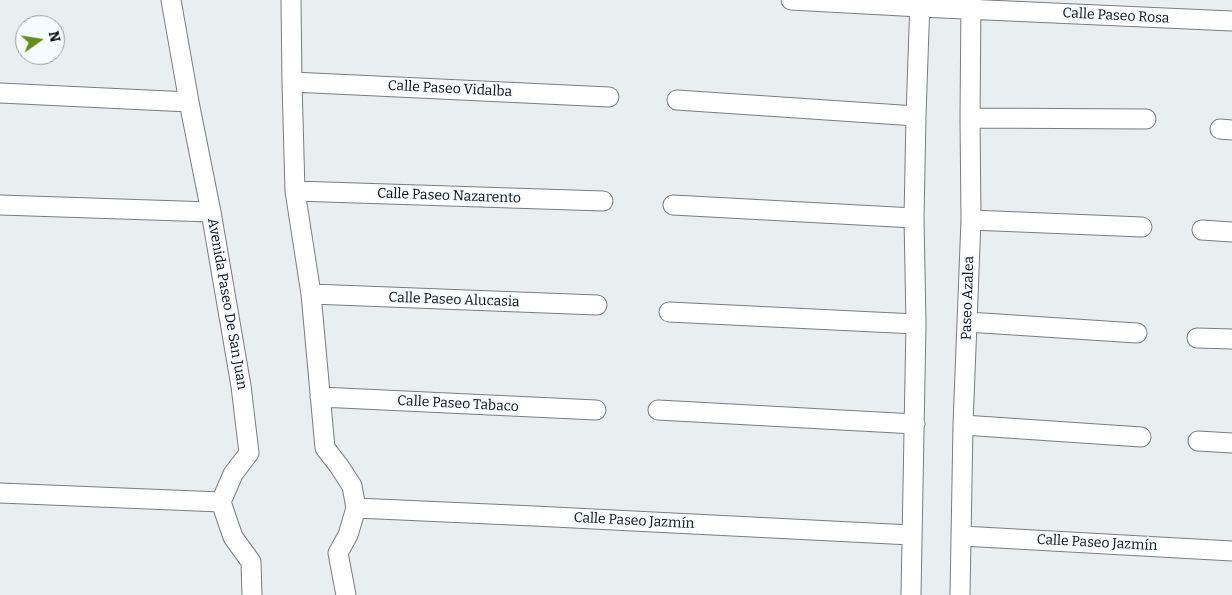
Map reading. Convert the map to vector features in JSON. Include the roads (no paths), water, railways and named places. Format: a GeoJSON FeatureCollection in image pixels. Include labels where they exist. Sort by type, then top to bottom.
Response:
{"type":"FeatureCollection","features":[{"type":"Feature","properties":{"kind":"street"},"geometry":{"type":"LineString","coordinates":[[163,0],[171,0]]}},
{"type":"Feature","properties":{"kind":"street","name":"Avenida Paseo De San Juan"},"geometry":{"type":"LineString","coordinates":[[171,0],[189,102],[212,212],[241,386],[250,453],[233,474],[221,502]]}},
{"type":"Feature","properties":{"kind":"street"},"geometry":{"type":"LineString","coordinates":[[291,0],[295,191],[311,294],[325,448],[352,486],[356,508],[348,534],[338,554],[346,595]]}},
{"type":"Feature","properties":{"kind":"street","name":"Calle Paseo Rosa"},"geometry":{"type":"LineString","coordinates":[[791,0],[971,4],[1232,21]]}},
{"type":"Feature","properties":{"kind":"street"},"geometry":{"type":"LineString","coordinates":[[911,595],[916,324],[914,218],[920,4]]}},
{"type":"Feature","properties":{"kind":"street","name":"Paseo Azalea"},"geometry":{"type":"LineString","coordinates":[[960,595],[963,425],[971,220],[971,4]]}},
{"type":"Feature","properties":{"kind":"street","name":"Calle Paseo Vidalba"},"geometry":{"type":"LineString","coordinates":[[292,82],[609,96]]}},
{"type":"Feature","properties":{"kind":"street"},"geometry":{"type":"LineString","coordinates":[[0,93],[189,102]]}},
{"type":"Feature","properties":{"kind":"street"},"geometry":{"type":"LineString","coordinates":[[677,100],[916,116]]}},
{"type":"Feature","properties":{"kind":"street"},"geometry":{"type":"LineString","coordinates":[[970,118],[1146,119]]}},
{"type":"Feature","properties":{"kind":"street","name":"Calle Paseo Nazarento"},"geometry":{"type":"LineString","coordinates":[[295,191],[603,201]]}},
{"type":"Feature","properties":{"kind":"street"},"geometry":{"type":"LineString","coordinates":[[0,205],[212,212]]}},
{"type":"Feature","properties":{"kind":"street"},"geometry":{"type":"LineString","coordinates":[[673,205],[914,218]]}},
{"type":"Feature","properties":{"kind":"street"},"geometry":{"type":"LineString","coordinates":[[971,220],[1142,227]]}},
{"type":"Feature","properties":{"kind":"street"},"geometry":{"type":"LineString","coordinates":[[1202,230],[1232,232]]}},
{"type":"Feature","properties":{"kind":"street","name":"Calle Paseo Alucasia"},"geometry":{"type":"LineString","coordinates":[[311,294],[596,305]]}},
{"type":"Feature","properties":{"kind":"street"},"geometry":{"type":"LineString","coordinates":[[670,312],[916,324]]}},
{"type":"Feature","properties":{"kind":"street"},"geometry":{"type":"LineString","coordinates":[[967,322],[1136,333]]}},
{"type":"Feature","properties":{"kind":"street"},"geometry":{"type":"LineString","coordinates":[[1197,338],[1232,339]]}},
{"type":"Feature","properties":{"kind":"street","name":"Calle Paseo Tabaco"},"geometry":{"type":"LineString","coordinates":[[320,398],[596,410]]}},
{"type":"Feature","properties":{"kind":"street"},"geometry":{"type":"LineString","coordinates":[[658,410],[915,424]]}},
{"type":"Feature","properties":{"kind":"street"},"geometry":{"type":"LineString","coordinates":[[963,425],[1142,437]]}},
{"type":"Feature","properties":{"kind":"street"},"geometry":{"type":"LineString","coordinates":[[1198,441],[1232,443]]}},
{"type":"Feature","properties":{"kind":"street"},"geometry":{"type":"LineString","coordinates":[[0,493],[221,502],[232,537],[251,562],[252,595]]}},
{"type":"Feature","properties":{"kind":"street","name":"Calle Paseo Jazmín"},"geometry":{"type":"LineString","coordinates":[[356,508],[911,534]]}},
{"type":"Feature","properties":{"kind":"street","name":"Calle Paseo Jazmín"},"geometry":{"type":"LineString","coordinates":[[962,536],[1232,551]]}}]}
